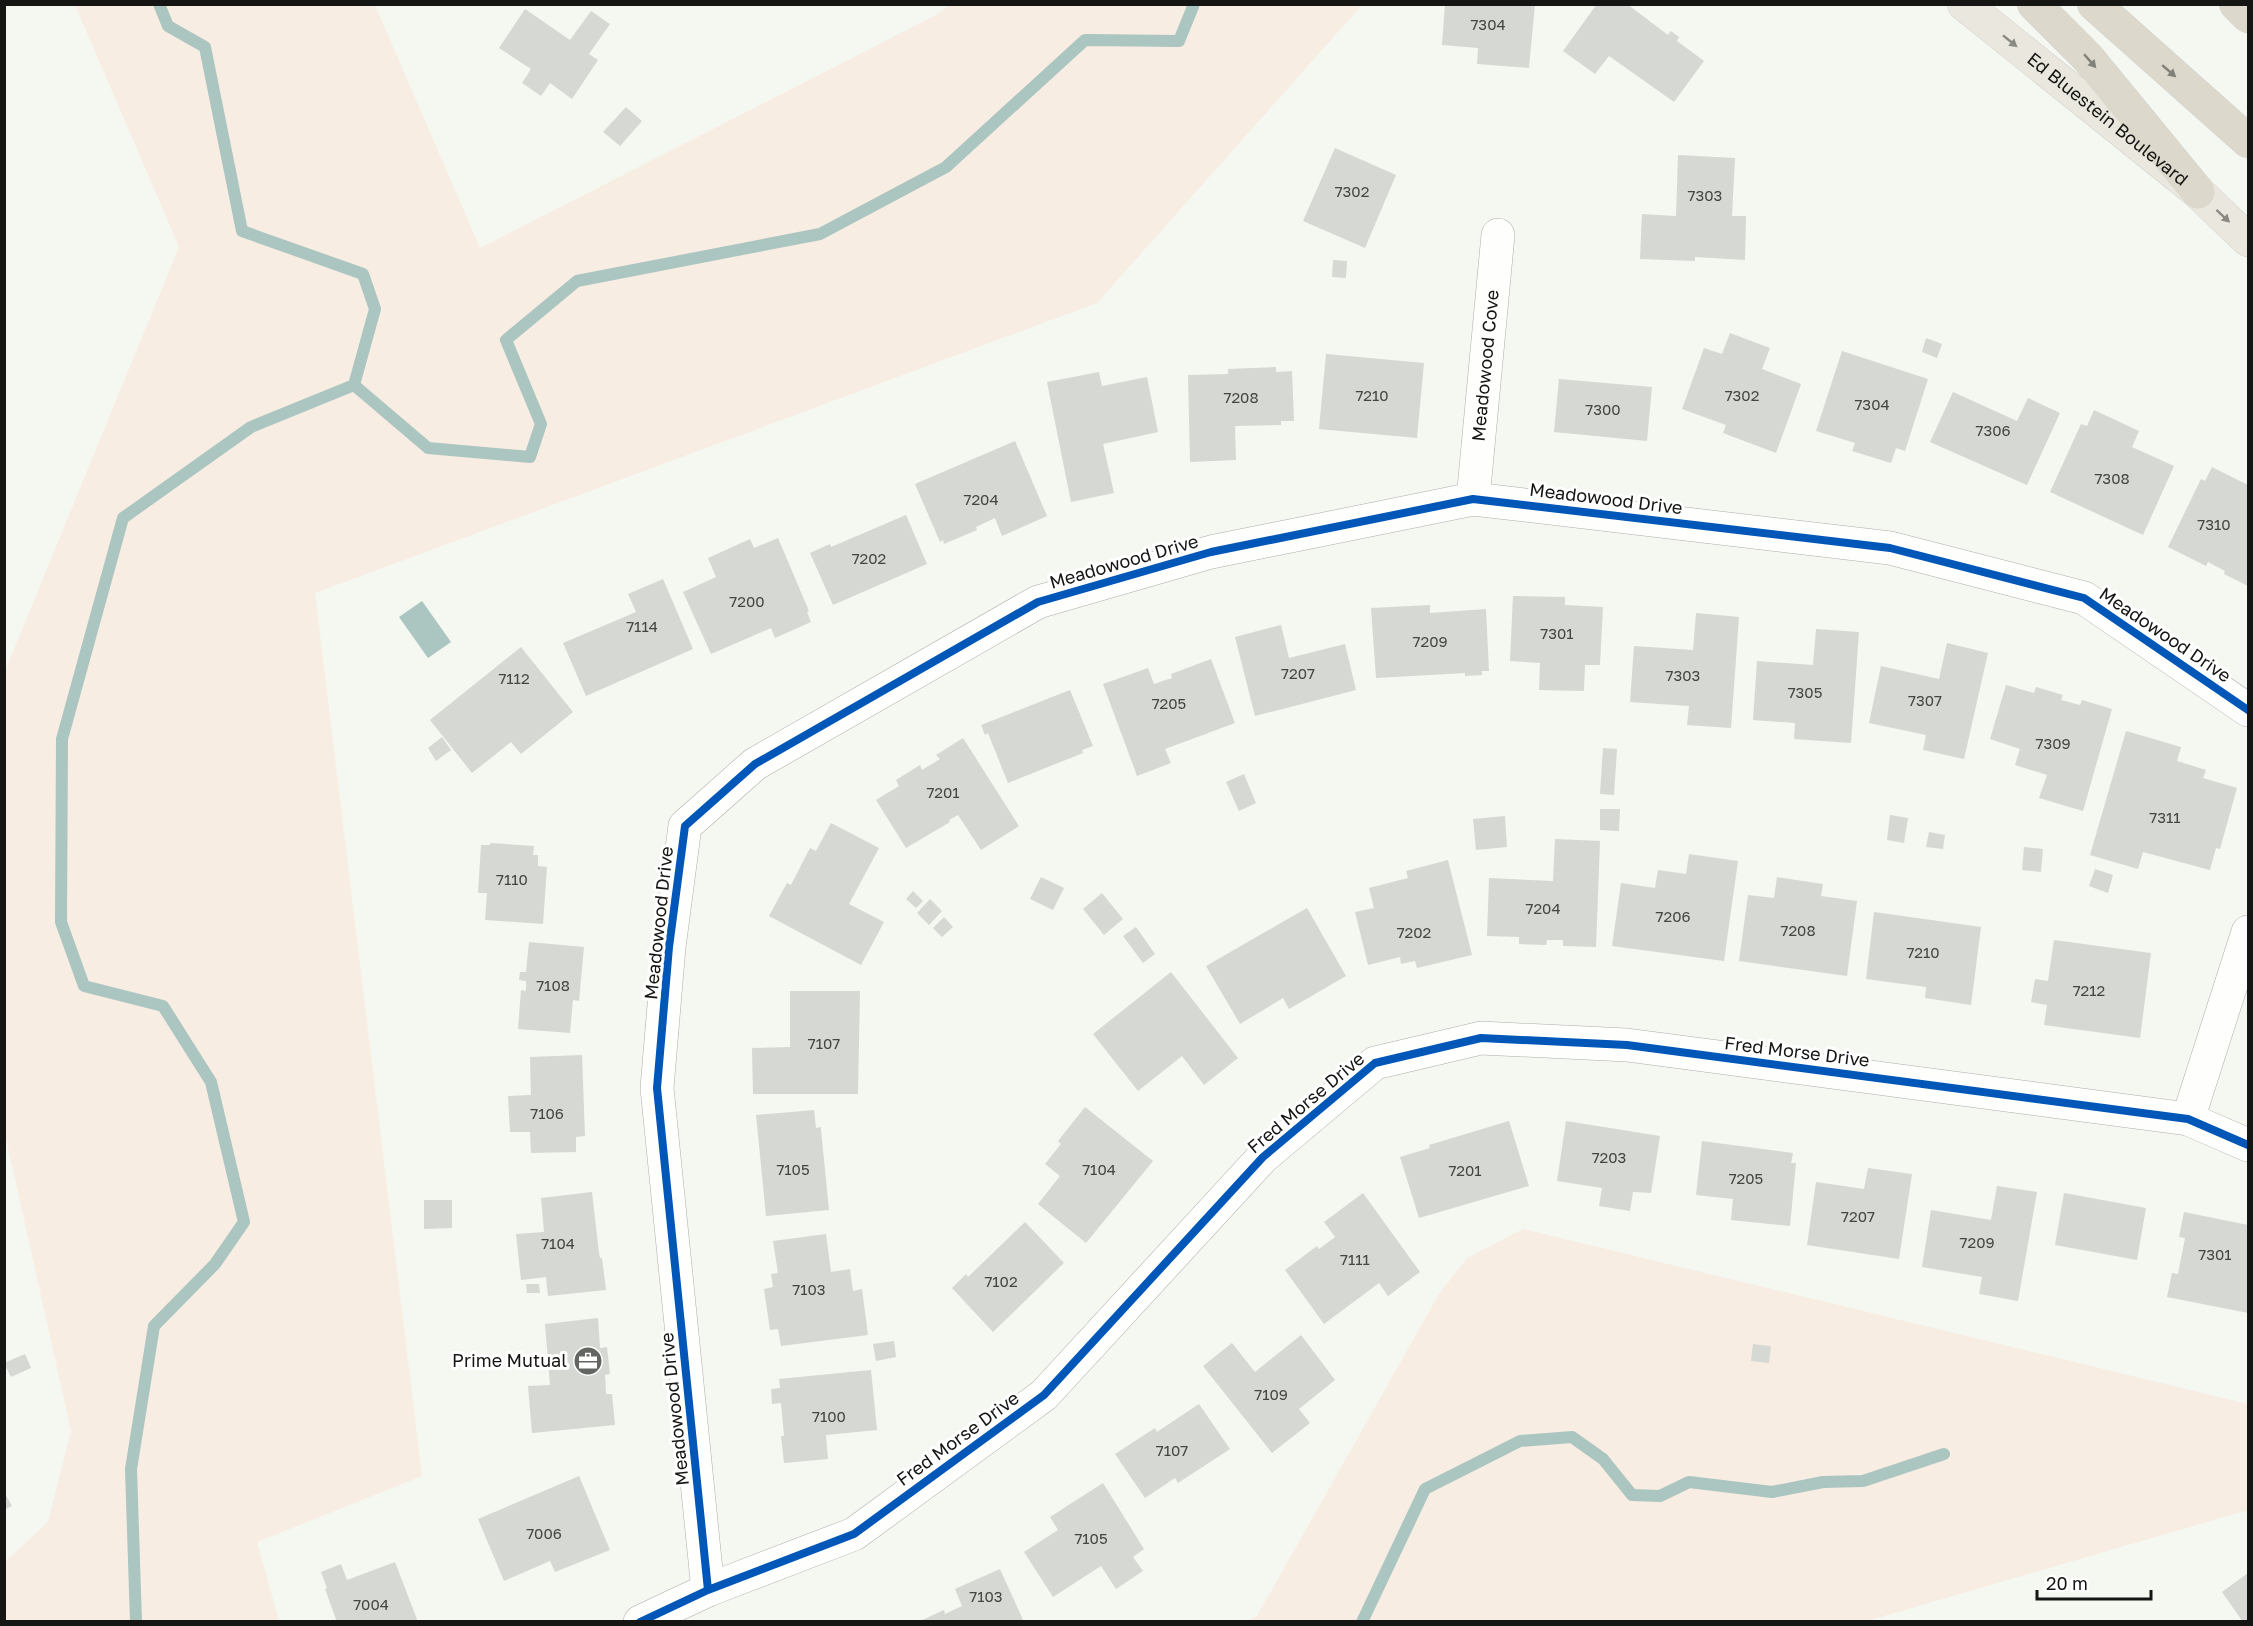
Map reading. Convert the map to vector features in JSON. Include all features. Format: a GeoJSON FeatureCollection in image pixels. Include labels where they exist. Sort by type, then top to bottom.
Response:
{"type":"FeatureCollection","features":[{"type":"Feature","properties":{"kind":"highway"},"geometry":{"type":"LineString","coordinates":[[2034,4],[2088,58],[2198,192]]}},
{"type":"Feature","properties":{"kind":"highway"},"geometry":{"type":"LineString","coordinates":[[2094,4],[2248,141]]}},
{"type":"Feature","properties":{"kind":"highway"},"geometry":{"type":"LineString","coordinates":[[2236,4],[2248,16]]}},
{"type":"Feature","properties":{"kind":"main road","name":"Ed Bluestein Boulevard"},"geometry":{"type":"LineString","coordinates":[[1964,4],[2198,192],[2248,240]]}},
{"type":"Feature","properties":{"kind":"street","name":"Meadowood Cove"},"geometry":{"type":"LineString","coordinates":[[1473,499],[1498,235]]}},
{"type":"Feature","properties":{"kind":"street","name":"Meadowood Drive"},"geometry":{"type":"LineString","coordinates":[[708,1590],[657,1088],[669,947],[685,826],[755,764],[1038,602],[1211,552],[1473,499],[1890,548],[2084,598],[2248,710]]}},
{"type":"Feature","properties":{"kind":"street"},"geometry":{"type":"LineString","coordinates":[[2188,1119],[2248,932]]}},
{"type":"Feature","properties":{"kind":"street","name":"Fred Morse Drive"},"geometry":{"type":"LineString","coordinates":[[640,1622],[708,1590],[854,1534],[1044,1395],[1263,1157],[1375,1063],[1481,1038],[1627,1045],[2188,1119],[2248,1145]]}},
{"type":"Feature","properties":{"kind":"shaded area"},"geometry":{"type":"Polygon","coordinates":[[[75,5],[375,5],[480,248],[940,13],[949,5],[1362,5],[1097,303],[315,593],[422,1476],[257,1542],[279,1621],[5,1621],[5,1562],[48,1522],[71,1431],[5,1134],[5,671],[179,247],[75,5]]]}},
{"type":"Feature","properties":{"kind":"shaded area"},"geometry":{"type":"Polygon","coordinates":[[[1523,1229],[2248,1404],[2248,1510],[1867,1621],[1244,1622],[1257,1616],[1439,1294],[1467,1258],[1523,1229]]]}},
{"type":"Feature","properties":{"kind":"water"},"geometry":{"type":"Polygon","coordinates":[[[422,601],[451,642],[428,658],[399,617],[422,601]]]}},
{"type":"Feature","properties":{"kind":"building"},"geometry":{"type":"Polygon","coordinates":[[[1445,4],[1535,4],[1529,68],[1477,64],[1478,48],[1442,45],[1445,4]]]}},
{"type":"Feature","properties":{"kind":"building"},"geometry":{"type":"Polygon","coordinates":[[[1597,4],[1627,4],[1668,35],[1671,31],[1679,37],[1677,41],[1704,61],[1674,102],[1609,56],[1595,74],[1563,51],[1597,4]]]}},
{"type":"Feature","properties":{"kind":"building"},"geometry":{"type":"Polygon","coordinates":[[[525,9],[570,40],[591,11],[610,24],[589,54],[598,60],[572,99],[550,83],[541,96],[522,83],[531,69],[499,48],[525,9]]]}},
{"type":"Feature","properties":{"kind":"building"},"geometry":{"type":"Polygon","coordinates":[[[626,107],[642,121],[620,146],[603,132],[626,107]]]}},
{"type":"Feature","properties":{"kind":"building"},"geometry":{"type":"Polygon","coordinates":[[[1335,148],[1396,175],[1365,248],[1303,221],[1335,148]]]}},
{"type":"Feature","properties":{"kind":"building"},"geometry":{"type":"Polygon","coordinates":[[[1678,155],[1735,158],[1732,216],[1746,216],[1745,260],[1695,257],[1695,261],[1640,259],[1642,214],[1676,216],[1678,155]]]}},
{"type":"Feature","properties":{"kind":"building"},"geometry":{"type":"Polygon","coordinates":[[[1333,260],[1347,261],[1346,278],[1332,277],[1333,260]]]}},
{"type":"Feature","properties":{"kind":"building"},"geometry":{"type":"Polygon","coordinates":[[[1730,333],[1770,348],[1762,369],[1801,384],[1776,453],[1723,433],[1726,425],[1682,409],[1704,348],[1722,354],[1730,333]]]}},
{"type":"Feature","properties":{"kind":"building"},"geometry":{"type":"Polygon","coordinates":[[[1926,338],[1942,344],[1937,358],[1922,352],[1926,338]]]}},
{"type":"Feature","properties":{"kind":"building"},"geometry":{"type":"Polygon","coordinates":[[[1842,351],[1928,379],[1905,451],[1896,448],[1891,463],[1852,451],[1855,443],[1816,431],[1842,351]]]}},
{"type":"Feature","properties":{"kind":"building"},"geometry":{"type":"Polygon","coordinates":[[[1326,354],[1424,363],[1417,438],[1319,429],[1326,354]]]}},
{"type":"Feature","properties":{"kind":"building"},"geometry":{"type":"Polygon","coordinates":[[[1276,367],[1276,372],[1292,371],[1294,421],[1281,421],[1281,425],[1235,426],[1236,460],[1190,462],[1188,375],[1228,374],[1228,369],[1276,367]]]}},
{"type":"Feature","properties":{"kind":"building"},"geometry":{"type":"Polygon","coordinates":[[[1099,372],[1102,386],[1147,377],[1158,432],[1103,444],[1114,493],[1071,502],[1047,382],[1099,372]]]}},
{"type":"Feature","properties":{"kind":"building"},"geometry":{"type":"Polygon","coordinates":[[[1559,379],[1652,387],[1647,441],[1554,432],[1559,379]]]}},
{"type":"Feature","properties":{"kind":"building"},"geometry":{"type":"Polygon","coordinates":[[[1953,392],[2017,421],[2028,398],[2060,413],[2027,485],[1930,442],[1953,392]]]}},
{"type":"Feature","properties":{"kind":"building"},"geometry":{"type":"Polygon","coordinates":[[[2094,410],[2139,431],[2132,447],[2174,466],[2143,535],[2050,492],[2081,424],[2087,426],[2094,410]]]}},
{"type":"Feature","properties":{"kind":"building"},"geometry":{"type":"Polygon","coordinates":[[[1015,441],[1047,516],[1002,536],[995,518],[976,527],[977,530],[944,544],[943,540],[940,542],[915,484],[1015,441]]]}},
{"type":"Feature","properties":{"kind":"building"},"geometry":{"type":"Polygon","coordinates":[[[2212,467],[2248,485],[2248,586],[2224,574],[2225,571],[2208,562],[2206,566],[2168,547],[2201,479],[2205,481],[2212,467]]]}},
{"type":"Feature","properties":{"kind":"building"},"geometry":{"type":"Polygon","coordinates":[[[906,515],[927,564],[833,605],[810,553],[830,544],[831,547],[906,515]]]}},
{"type":"Feature","properties":{"kind":"building"},"geometry":{"type":"Polygon","coordinates":[[[778,538],[809,611],[807,612],[811,622],[775,638],[771,628],[711,654],[683,592],[716,577],[708,558],[750,539],[754,548],[778,538]]]}},
{"type":"Feature","properties":{"kind":"building"},"geometry":{"type":"Polygon","coordinates":[[[663,579],[693,649],[586,696],[563,643],[636,612],[628,594],[663,579]]]}},
{"type":"Feature","properties":{"kind":"building"},"geometry":{"type":"Polygon","coordinates":[[[1513,596],[1565,597],[1565,605],[1603,607],[1600,665],[1585,665],[1584,691],[1539,690],[1540,663],[1510,661],[1513,596]]]}},
{"type":"Feature","properties":{"kind":"building"},"geometry":{"type":"Polygon","coordinates":[[[1430,605],[1430,613],[1486,609],[1489,671],[1482,671],[1482,675],[1465,676],[1465,673],[1376,678],[1371,608],[1430,605]]]}},
{"type":"Feature","properties":{"kind":"building"},"geometry":{"type":"Polygon","coordinates":[[[1696,613],[1739,617],[1731,728],[1687,725],[1689,706],[1630,702],[1634,646],[1693,650],[1696,613]]]}},
{"type":"Feature","properties":{"kind":"building"},"geometry":{"type":"Polygon","coordinates":[[[1281,625],[1289,658],[1345,644],[1356,690],[1255,716],[1235,637],[1281,625]]]}},
{"type":"Feature","properties":{"kind":"building"},"geometry":{"type":"Polygon","coordinates":[[[1816,629],[1859,632],[1851,743],[1794,739],[1795,723],[1753,720],[1757,661],[1813,665],[1816,629]]]}},
{"type":"Feature","properties":{"kind":"building"},"geometry":{"type":"Polygon","coordinates":[[[1947,643],[1988,653],[1964,759],[1923,750],[1926,735],[1869,723],[1881,666],[1939,679],[1947,643]]]}},
{"type":"Feature","properties":{"kind":"building"},"geometry":{"type":"Polygon","coordinates":[[[521,647],[573,712],[521,754],[511,742],[472,773],[430,720],[521,647]]]}},
{"type":"Feature","properties":{"kind":"building"},"geometry":{"type":"Polygon","coordinates":[[[1211,659],[1235,723],[1165,749],[1171,763],[1137,776],[1103,684],[1148,668],[1154,684],[1172,678],[1171,674],[1211,659]]]}},
{"type":"Feature","properties":{"kind":"building"},"geometry":{"type":"Polygon","coordinates":[[[2006,685],[2034,693],[2036,687],[2063,695],[2061,700],[2080,705],[2082,700],[2112,709],[2083,811],[2039,798],[2047,775],[2015,765],[2020,749],[1990,739],[2006,685]]]}},
{"type":"Feature","properties":{"kind":"building"},"geometry":{"type":"Polygon","coordinates":[[[1070,690],[1093,746],[1082,750],[1083,753],[1008,783],[988,733],[985,735],[981,725],[1070,690]]]}},
{"type":"Feature","properties":{"kind":"building"},"geometry":{"type":"Polygon","coordinates":[[[2126,731],[2181,747],[2177,761],[2206,770],[2203,778],[2237,788],[2220,849],[2216,848],[2210,870],[2143,852],[2138,869],[2090,855],[2126,731]]]}},
{"type":"Feature","properties":{"kind":"building"},"geometry":{"type":"Polygon","coordinates":[[[442,737],[451,750],[436,761],[428,748],[442,737]]]}},
{"type":"Feature","properties":{"kind":"building"},"geometry":{"type":"Polygon","coordinates":[[[963,738],[1019,826],[981,850],[958,815],[906,848],[876,800],[899,786],[896,780],[920,765],[922,770],[940,759],[936,755],[963,738]]]}},
{"type":"Feature","properties":{"kind":"building"},"geometry":{"type":"Polygon","coordinates":[[[1603,748],[1617,749],[1614,795],[1600,794],[1603,748]]]}},
{"type":"Feature","properties":{"kind":"building"},"geometry":{"type":"Polygon","coordinates":[[[1244,774],[1256,803],[1239,811],[1226,782],[1244,774]]]}},
{"type":"Feature","properties":{"kind":"building"},"geometry":{"type":"Polygon","coordinates":[[[1600,809],[1620,809],[1619,831],[1600,830],[1600,809]]]}},
{"type":"Feature","properties":{"kind":"building"},"geometry":{"type":"Polygon","coordinates":[[[1890,815],[1908,818],[1904,843],[1887,840],[1890,815]]]}},
{"type":"Feature","properties":{"kind":"building"},"geometry":{"type":"Polygon","coordinates":[[[1505,816],[1507,847],[1476,850],[1473,819],[1505,816]]]}},
{"type":"Feature","properties":{"kind":"building"},"geometry":{"type":"Polygon","coordinates":[[[831,823],[879,848],[849,904],[884,922],[861,965],[769,916],[787,883],[791,885],[810,848],[816,851],[831,823]]]}},
{"type":"Feature","properties":{"kind":"building"},"geometry":{"type":"Polygon","coordinates":[[[1929,832],[1945,835],[1943,849],[1926,847],[1929,832]]]}},
{"type":"Feature","properties":{"kind":"building"},"geometry":{"type":"Polygon","coordinates":[[[1555,839],[1600,841],[1596,947],[1563,946],[1563,940],[1547,940],[1546,945],[1519,944],[1519,937],[1487,936],[1489,878],[1553,881],[1555,839]]]}},
{"type":"Feature","properties":{"kind":"building"},"geometry":{"type":"Polygon","coordinates":[[[490,843],[534,846],[533,855],[538,855],[538,866],[547,867],[543,924],[485,920],[487,893],[478,893],[481,845],[490,845],[490,843]]]}},
{"type":"Feature","properties":{"kind":"building"},"geometry":{"type":"Polygon","coordinates":[[[2024,847],[2043,849],[2041,872],[2022,870],[2024,847]]]}},
{"type":"Feature","properties":{"kind":"building"},"geometry":{"type":"Polygon","coordinates":[[[1689,854],[1738,861],[1724,961],[1612,946],[1621,883],[1655,888],[1658,870],[1686,874],[1689,854]]]}},
{"type":"Feature","properties":{"kind":"building"},"geometry":{"type":"Polygon","coordinates":[[[1448,860],[1472,955],[1417,968],[1415,961],[1401,964],[1400,957],[1368,965],[1355,912],[1374,908],[1369,888],[1408,878],[1406,871],[1448,860]]]}},
{"type":"Feature","properties":{"kind":"building"},"geometry":{"type":"Polygon","coordinates":[[[2095,869],[2113,875],[2108,893],[2089,886],[2095,869]]]}},
{"type":"Feature","properties":{"kind":"building"},"geometry":{"type":"Polygon","coordinates":[[[1041,877],[1064,888],[1053,910],[1030,899],[1041,877]]]}},
{"type":"Feature","properties":{"kind":"building"},"geometry":{"type":"Polygon","coordinates":[[[1777,877],[1823,884],[1821,896],[1857,901],[1847,976],[1739,961],[1748,895],[1774,898],[1777,877]]]}},
{"type":"Feature","properties":{"kind":"building"},"geometry":{"type":"Polygon","coordinates":[[[913,891],[923,901],[916,908],[906,899],[913,891]]]}},
{"type":"Feature","properties":{"kind":"building"},"geometry":{"type":"Polygon","coordinates":[[[1102,893],[1123,919],[1104,935],[1083,909],[1102,893]]]}},
{"type":"Feature","properties":{"kind":"building"},"geometry":{"type":"Polygon","coordinates":[[[930,899],[942,911],[929,925],[917,913],[930,899]]]}},
{"type":"Feature","properties":{"kind":"building"},"geometry":{"type":"Polygon","coordinates":[[[1307,908],[1346,976],[1289,1009],[1283,998],[1240,1024],[1206,966],[1307,908]]]}},
{"type":"Feature","properties":{"kind":"building"},"geometry":{"type":"Polygon","coordinates":[[[1874,912],[1981,927],[1971,1005],[1925,998],[1926,987],[1866,979],[1874,912]]]}},
{"type":"Feature","properties":{"kind":"building"},"geometry":{"type":"Polygon","coordinates":[[[944,917],[953,927],[942,937],[933,928],[944,917]]]}},
{"type":"Feature","properties":{"kind":"building"},"geometry":{"type":"Polygon","coordinates":[[[1136,927],[1155,954],[1143,963],[1123,936],[1136,927]]]}},
{"type":"Feature","properties":{"kind":"building"},"geometry":{"type":"Polygon","coordinates":[[[2054,940],[2151,953],[2140,1038],[2044,1025],[2047,1005],[2031,1002],[2035,979],[2048,981],[2054,940]]]}},
{"type":"Feature","properties":{"kind":"building"},"geometry":{"type":"Polygon","coordinates":[[[529,942],[584,947],[579,1001],[573,1000],[570,1033],[518,1029],[521,990],[526,991],[526,981],[519,980],[520,972],[526,972],[529,942]]]}},
{"type":"Feature","properties":{"kind":"building"},"geometry":{"type":"Polygon","coordinates":[[[1171,972],[1238,1058],[1204,1085],[1182,1056],[1138,1091],[1093,1034],[1171,972]]]}},
{"type":"Feature","properties":{"kind":"building"},"geometry":{"type":"Polygon","coordinates":[[[790,991],[860,991],[858,1094],[753,1094],[752,1048],[790,1047],[790,991]]]}},
{"type":"Feature","properties":{"kind":"building"},"geometry":{"type":"Polygon","coordinates":[[[582,1055],[585,1136],[576,1137],[576,1152],[531,1153],[530,1132],[510,1132],[508,1096],[531,1095],[530,1057],[582,1055]]]}},
{"type":"Feature","properties":{"kind":"building"},"geometry":{"type":"Polygon","coordinates":[[[1085,1107],[1153,1161],[1086,1243],[1038,1204],[1060,1176],[1045,1164],[1061,1144],[1058,1141],[1085,1107]]]}},
{"type":"Feature","properties":{"kind":"building"},"geometry":{"type":"Polygon","coordinates":[[[814,1110],[816,1128],[821,1127],[829,1210],[766,1216],[756,1115],[814,1110]]]}},
{"type":"Feature","properties":{"kind":"building"},"geometry":{"type":"Polygon","coordinates":[[[1509,1121],[1529,1186],[1419,1218],[1400,1157],[1430,1148],[1429,1145],[1509,1121]]]}},
{"type":"Feature","properties":{"kind":"building"},"geometry":{"type":"Polygon","coordinates":[[[1566,1121],[1660,1136],[1651,1193],[1633,1192],[1630,1211],[1599,1206],[1602,1188],[1557,1181],[1566,1121]]]}},
{"type":"Feature","properties":{"kind":"building"},"geometry":{"type":"Polygon","coordinates":[[[1702,1141],[1793,1153],[1791,1163],[1796,1163],[1790,1226],[1731,1220],[1733,1199],[1696,1195],[1702,1141]]]}},
{"type":"Feature","properties":{"kind":"building"},"geometry":{"type":"Polygon","coordinates":[[[1868,1168],[1912,1174],[1899,1259],[1807,1245],[1816,1182],[1864,1189],[1868,1168]]]}},
{"type":"Feature","properties":{"kind":"building"},"geometry":{"type":"Polygon","coordinates":[[[1997,1186],[2037,1192],[2018,1301],[1979,1294],[1982,1277],[1922,1267],[1931,1210],[1991,1220],[1997,1186]]]}},
{"type":"Feature","properties":{"kind":"building"},"geometry":{"type":"Polygon","coordinates":[[[592,1192],[606,1290],[548,1296],[546,1277],[521,1280],[516,1234],[544,1232],[541,1198],[592,1192]]]}},
{"type":"Feature","properties":{"kind":"building"},"geometry":{"type":"Polygon","coordinates":[[[1363,1193],[1420,1272],[1388,1296],[1379,1283],[1324,1324],[1285,1270],[1317,1246],[1319,1249],[1335,1237],[1324,1222],[1363,1193]]]}},
{"type":"Feature","properties":{"kind":"building"},"geometry":{"type":"Polygon","coordinates":[[[2064,1193],[2146,1208],[2137,1260],[2055,1245],[2064,1193]]]}},
{"type":"Feature","properties":{"kind":"building"},"geometry":{"type":"Polygon","coordinates":[[[424,1200],[452,1200],[452,1228],[424,1229],[424,1200]]]}},
{"type":"Feature","properties":{"kind":"building"},"geometry":{"type":"Polygon","coordinates":[[[2184,1212],[2248,1225],[2248,1313],[2167,1297],[2172,1273],[2178,1274],[2185,1238],[2179,1237],[2184,1212]]]}},
{"type":"Feature","properties":{"kind":"building"},"geometry":{"type":"Polygon","coordinates":[[[1025,1222],[1064,1263],[993,1332],[952,1288],[966,1274],[968,1277],[1025,1222]]]}},
{"type":"Feature","properties":{"kind":"building"},"geometry":{"type":"Polygon","coordinates":[[[826,1234],[831,1272],[850,1269],[853,1291],[862,1289],[868,1335],[781,1346],[778,1329],[770,1330],[764,1289],[773,1287],[771,1274],[778,1273],[773,1241],[826,1234]]]}},
{"type":"Feature","properties":{"kind":"building"},"geometry":{"type":"Polygon","coordinates":[[[526,1284],[539,1284],[540,1293],[527,1293],[526,1284]]]}},
{"type":"Feature","properties":{"kind":"building"},"geometry":{"type":"Polygon","coordinates":[[[598,1318],[600,1348],[607,1347],[610,1374],[605,1375],[606,1394],[612,1394],[615,1425],[532,1433],[528,1386],[550,1385],[545,1324],[598,1318]]]}},
{"type":"Feature","properties":{"kind":"building"},"geometry":{"type":"Polygon","coordinates":[[[1301,1335],[1335,1380],[1299,1409],[1310,1423],[1272,1453],[1203,1366],[1232,1343],[1255,1372],[1301,1335]]]}},
{"type":"Feature","properties":{"kind":"building"},"geometry":{"type":"Polygon","coordinates":[[[894,1341],[896,1357],[876,1361],[873,1344],[894,1341]]]}},
{"type":"Feature","properties":{"kind":"building"},"geometry":{"type":"Polygon","coordinates":[[[1753,1344],[1771,1346],[1769,1363],[1751,1361],[1753,1344]]]}},
{"type":"Feature","properties":{"kind":"building"},"geometry":{"type":"Polygon","coordinates":[[[25,1354],[31,1368],[11,1377],[4,1363],[25,1354]]]}},
{"type":"Feature","properties":{"kind":"building"},"geometry":{"type":"Polygon","coordinates":[[[871,1370],[877,1430],[826,1435],[828,1459],[784,1463],[781,1403],[772,1404],[771,1389],[780,1388],[779,1379],[871,1370]]]}},
{"type":"Feature","properties":{"kind":"building"},"geometry":{"type":"Polygon","coordinates":[[[1199,1404],[1230,1449],[1178,1483],[1175,1478],[1145,1498],[1115,1454],[1155,1428],[1157,1432],[1199,1404]]]}},
{"type":"Feature","properties":{"kind":"building"},"geometry":{"type":"Polygon","coordinates":[[[579,1476],[610,1550],[555,1572],[550,1561],[504,1581],[478,1519],[579,1476]]]}},
{"type":"Feature","properties":{"kind":"building"},"geometry":{"type":"Polygon","coordinates":[[[1103,1483],[1144,1549],[1133,1557],[1143,1571],[1116,1589],[1101,1566],[1053,1597],[1024,1552],[1058,1530],[1050,1517],[1103,1483]]]}},
{"type":"Feature","properties":{"kind":"building"},"geometry":{"type":"Polygon","coordinates":[[[4,1492],[12,1506],[4,1510],[4,1492]]]}},
{"type":"Feature","properties":{"kind":"building"},"geometry":{"type":"Polygon","coordinates":[[[395,1562],[418,1622],[337,1622],[321,1572],[341,1564],[347,1580],[395,1562]]]}},
{"type":"Feature","properties":{"kind":"building"},"geometry":{"type":"Polygon","coordinates":[[[1000,1569],[1024,1622],[918,1622],[944,1610],[945,1614],[962,1606],[955,1589],[1000,1569]]]}},
{"type":"Feature","properties":{"kind":"building"},"geometry":{"type":"Polygon","coordinates":[[[2248,1573],[2248,1622],[2243,1622],[2222,1592],[2248,1573]]]}},
{"type":"Feature","properties":{"kind":"waterway"},"geometry":{"type":"LineString","coordinates":[[159,4],[168,26],[205,47],[242,231],[363,274],[375,309],[354,385]]}},
{"type":"Feature","properties":{"kind":"waterway"},"geometry":{"type":"LineString","coordinates":[[136,1622],[131,1469],[154,1326],[215,1264],[244,1222],[211,1082],[163,1006],[84,986],[61,922],[62,739],[123,518],[251,427],[354,385],[428,448],[530,457],[541,424],[506,340],[577,281],[820,234],[946,167],[1085,40],[1179,41],[1194,4]]}},
{"type":"Feature","properties":{"kind":"waterway"},"geometry":{"type":"LineString","coordinates":[[1362,1622],[1425,1489],[1520,1441],[1572,1437],[1603,1459],[1632,1495],[1660,1496],[1689,1482],[1772,1492],[1823,1482],[1863,1481],[1944,1454]]}},
{"type":"Feature","properties":{"kind":"cycle path"},"geometry":{"type":"LineString","coordinates":[[708,1590],[657,1088],[669,947],[685,826],[755,764],[1038,602],[1211,552],[1473,499],[1890,548],[2084,598],[2248,710]]}},
{"type":"Feature","properties":{"kind":"cycle path"},"geometry":{"type":"LineString","coordinates":[[640,1622],[708,1590],[854,1534],[1044,1395],[1263,1157],[1375,1063],[1481,1038],[1627,1045],[2188,1119],[2248,1145]]}},
{"type":"Feature","properties":{"kind":"place","name":"Prime Mutual"},"geometry":{"type":"Point","coordinates":[588,1361]}}]}
